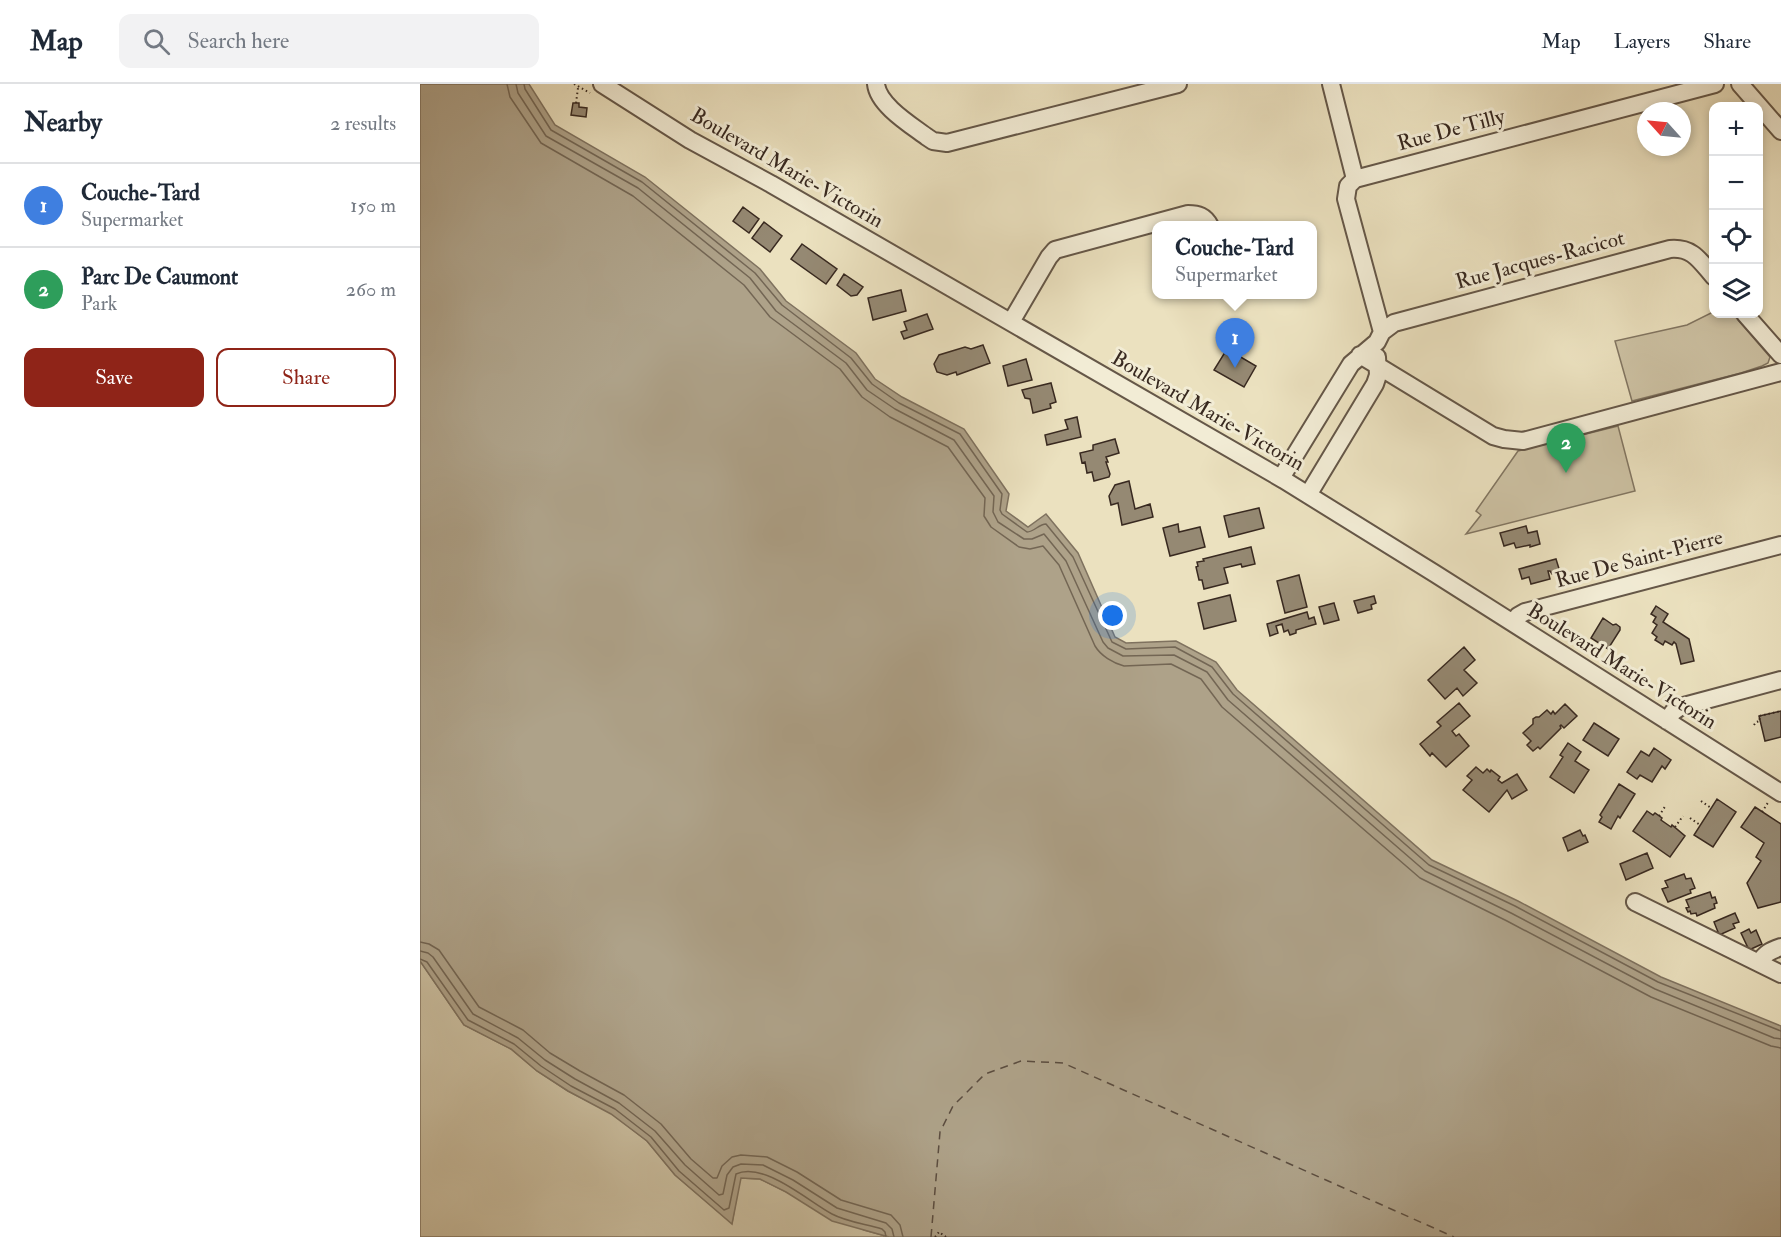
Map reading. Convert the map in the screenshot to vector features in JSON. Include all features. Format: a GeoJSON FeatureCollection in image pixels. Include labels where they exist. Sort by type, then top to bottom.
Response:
{"type":"FeatureCollection","features":[{"type":"Feature","properties":{"kind":"street"},"geometry":{"type":"LineString","coordinates":[[876,84],[879,94],[891,108],[933,141],[946,143],[1178,84]]}},
{"type":"Feature","properties":{"kind":"street"},"geometry":{"type":"LineString","coordinates":[[1308,495],[1375,384],[1378,375],[1379,337],[1346,199],[1348,186],[1355,179],[1331,84]]}},
{"type":"Feature","properties":{"kind":"street","name":"Rue De Tilly"},"geometry":{"type":"LineString","coordinates":[[1355,179],[1714,84]]}},
{"type":"Feature","properties":{"kind":"street"},"geometry":{"type":"LineString","coordinates":[[1740,84],[1781,131]]}},
{"type":"Feature","properties":{"kind":"street","name":"Boulevard Marie-Victorin"},"geometry":{"type":"LineString","coordinates":[[599,90],[771,184],[1281,478],[1667,721],[1775,796]]}},
{"type":"Feature","properties":{"kind":"street"},"geometry":{"type":"LineString","coordinates":[[1172,221],[1188,214],[1197,214],[1207,221]]}},
{"type":"Feature","properties":{"kind":"street"},"geometry":{"type":"LineString","coordinates":[[1011,322],[1048,257],[1055,250],[1152,226]]}},
{"type":"Feature","properties":{"kind":"street","name":"Rue Jacques-Racicot"},"geometry":{"type":"LineString","coordinates":[[1281,478],[1351,364],[1394,323],[1670,249],[1685,249],[1694,254],[1709,272]]}},
{"type":"Feature","properties":{"kind":"street"},"geometry":{"type":"LineString","coordinates":[[1749,318],[1781,355]]}},
{"type":"Feature","properties":{"kind":"street"},"geometry":{"type":"LineString","coordinates":[[1360,355],[1493,436],[1516,441],[1781,372]]}},
{"type":"Feature","properties":{"kind":"street","name":"Rue De Saint-Pierre"},"geometry":{"type":"LineString","coordinates":[[1514,623],[1518,616],[1525,612],[1781,545]]}},
{"type":"Feature","properties":{"kind":"street"},"geometry":{"type":"LineString","coordinates":[[1667,721],[1672,712],[1688,704],[1781,680]]}},
{"type":"Feature","properties":{"kind":"street"},"geometry":{"type":"LineString","coordinates":[[1635,902],[1781,974]]}},
{"type":"Feature","properties":{"kind":"street"},"geometry":{"type":"LineString","coordinates":[[1759,963],[1768,951],[1781,948]]}},
{"type":"Feature","properties":{"kind":"path"},"geometry":{"type":"LineString","coordinates":[[574,84],[599,90]]}},
{"type":"Feature","properties":{"kind":"path"},"geometry":{"type":"LineString","coordinates":[[569,100],[576,102],[579,87]]}},
{"type":"Feature","properties":{"kind":"path"},"geometry":{"type":"LineString","coordinates":[[1754,725],[1760,721],[1759,716],[1781,711]]}},
{"type":"Feature","properties":{"kind":"path"},"geometry":{"type":"LineString","coordinates":[[1762,812],[1775,796]]}},
{"type":"Feature","properties":{"kind":"path"},"geometry":{"type":"LineString","coordinates":[[1701,801],[1711,808]]}},
{"type":"Feature","properties":{"kind":"path"},"geometry":{"type":"LineString","coordinates":[[1659,816],[1666,805]]}},
{"type":"Feature","properties":{"kind":"path"},"geometry":{"type":"LineString","coordinates":[[1675,827],[1683,816]]}},
{"type":"Feature","properties":{"kind":"path"},"geometry":{"type":"LineString","coordinates":[[1690,818],[1700,825]]}},
{"type":"Feature","properties":{"kind":"path"},"geometry":{"type":"LineString","coordinates":[[936,1237],[939,1232],[946,1237]]}},
{"type":"Feature","properties":{"kind":"shaded area"},"geometry":{"type":"Polygon","coordinates":[[[1709,314],[1709,318],[1736,318],[1770,357],[1768,363],[1741,373],[1632,401],[1615,341],[1687,325],[1709,314]]]}},
{"type":"Feature","properties":{"kind":"shaded area"},"geometry":{"type":"Polygon","coordinates":[[[1618,426],[1635,491],[1466,534],[1481,515],[1476,511],[1518,451],[1618,426]]]}},
{"type":"Feature","properties":{"kind":"shaded area"},"geometry":{"type":"Polygon","coordinates":[[[420,961],[464,1025],[511,1049],[537,1071],[568,1091],[611,1113],[647,1141],[675,1175],[732,1223],[740,1178],[760,1179],[864,1230],[889,1237],[420,1237],[420,961]]]}},
{"type":"Feature","properties":{"kind":"water"},"geometry":{"type":"Polygon","coordinates":[[[420,84],[529,84],[555,125],[645,177],[760,269],[786,301],[856,353],[875,379],[902,397],[964,429],[1009,494],[1006,511],[1028,527],[1046,514],[1078,553],[1115,637],[1126,643],[1176,641],[1216,662],[1237,690],[1432,860],[1518,901],[1661,977],[1781,1026],[1781,1237],[889,1237],[832,1221],[786,1192],[760,1179],[741,1178],[732,1224],[675,1175],[647,1141],[611,1114],[537,1071],[511,1049],[464,1025],[420,961],[420,84]]]}},
{"type":"Feature","properties":{"kind":"building"},"geometry":{"type":"Polygon","coordinates":[[[573,103],[579,103],[579,107],[587,108],[586,117],[571,115],[573,103]]]}},
{"type":"Feature","properties":{"kind":"building"},"geometry":{"type":"Polygon","coordinates":[[[743,207],[759,219],[749,233],[733,221],[743,207]]]}},
{"type":"Feature","properties":{"kind":"building"},"geometry":{"type":"Polygon","coordinates":[[[764,222],[782,236],[770,252],[752,238],[764,222]]]}},
{"type":"Feature","properties":{"kind":"building"},"geometry":{"type":"Polygon","coordinates":[[[802,244],[837,269],[826,284],[791,259],[802,244]]]}},
{"type":"Feature","properties":{"kind":"building"},"geometry":{"type":"Polygon","coordinates":[[[844,274],[863,287],[857,295],[851,296],[837,285],[844,274]]]}},
{"type":"Feature","properties":{"kind":"building"},"geometry":{"type":"Polygon","coordinates":[[[901,290],[906,311],[873,320],[868,298],[901,290]]]}},
{"type":"Feature","properties":{"kind":"building"},"geometry":{"type":"Polygon","coordinates":[[[927,314],[933,329],[904,339],[901,332],[907,330],[904,322],[927,314]]]}},
{"type":"Feature","properties":{"kind":"building"},"geometry":{"type":"Polygon","coordinates":[[[983,345],[990,363],[957,375],[956,372],[947,375],[937,372],[934,364],[939,355],[965,347],[971,349],[983,345]]]}},
{"type":"Feature","properties":{"kind":"building"},"geometry":{"type":"Polygon","coordinates":[[[1227,349],[1256,366],[1244,387],[1214,370],[1227,349]]]}},
{"type":"Feature","properties":{"kind":"building"},"geometry":{"type":"Polygon","coordinates":[[[1026,359],[1032,380],[1008,386],[1003,366],[1026,359]]]}},
{"type":"Feature","properties":{"kind":"building"},"geometry":{"type":"Polygon","coordinates":[[[1051,383],[1056,402],[1050,404],[1051,408],[1033,413],[1030,399],[1025,398],[1022,390],[1051,383]]]}},
{"type":"Feature","properties":{"kind":"building"},"geometry":{"type":"Polygon","coordinates":[[[1077,417],[1081,437],[1047,445],[1045,435],[1068,429],[1065,420],[1077,417]]]}},
{"type":"Feature","properties":{"kind":"building"},"geometry":{"type":"Polygon","coordinates":[[[1115,439],[1119,453],[1106,457],[1109,477],[1094,481],[1092,472],[1087,473],[1085,462],[1082,463],[1080,453],[1093,450],[1093,445],[1115,439]]]}},
{"type":"Feature","properties":{"kind":"building"},"geometry":{"type":"Polygon","coordinates":[[[1129,481],[1135,509],[1150,504],[1153,517],[1122,525],[1118,503],[1111,505],[1109,496],[1115,485],[1129,481]]]}},
{"type":"Feature","properties":{"kind":"building"},"geometry":{"type":"Polygon","coordinates":[[[1259,508],[1264,528],[1229,537],[1224,516],[1259,508]]]}},
{"type":"Feature","properties":{"kind":"building"},"geometry":{"type":"Polygon","coordinates":[[[1178,524],[1179,532],[1200,527],[1205,547],[1170,556],[1163,528],[1178,524]]]}},
{"type":"Feature","properties":{"kind":"building"},"geometry":{"type":"Polygon","coordinates":[[[1526,526],[1528,533],[1537,531],[1540,544],[1516,548],[1514,543],[1504,546],[1500,533],[1526,526]]]}},
{"type":"Feature","properties":{"kind":"building"},"geometry":{"type":"Polygon","coordinates":[[[1251,547],[1255,564],[1224,568],[1228,583],[1204,589],[1202,580],[1199,580],[1197,562],[1251,547]]]}},
{"type":"Feature","properties":{"kind":"building"},"geometry":{"type":"Polygon","coordinates":[[[1556,559],[1560,572],[1552,574],[1548,571],[1550,579],[1531,584],[1529,577],[1522,579],[1519,569],[1556,559]]]}},
{"type":"Feature","properties":{"kind":"building"},"geometry":{"type":"Polygon","coordinates":[[[1299,575],[1307,607],[1285,613],[1277,581],[1299,575]]]}},
{"type":"Feature","properties":{"kind":"building"},"geometry":{"type":"Polygon","coordinates":[[[1230,595],[1236,621],[1204,629],[1198,603],[1230,595]]]}},
{"type":"Feature","properties":{"kind":"building"},"geometry":{"type":"Polygon","coordinates":[[[1374,596],[1376,603],[1371,605],[1372,609],[1358,613],[1354,601],[1374,596]]]}},
{"type":"Feature","properties":{"kind":"building"},"geometry":{"type":"Polygon","coordinates":[[[1334,603],[1339,620],[1324,624],[1319,607],[1334,603]]]}},
{"type":"Feature","properties":{"kind":"building"},"geometry":{"type":"Polygon","coordinates":[[[1656,606],[1668,614],[1663,622],[1689,639],[1694,661],[1681,664],[1674,642],[1672,645],[1665,641],[1663,645],[1655,640],[1657,637],[1652,633],[1657,625],[1653,622],[1656,617],[1651,614],[1656,606]]]}},
{"type":"Feature","properties":{"kind":"building"},"geometry":{"type":"Polygon","coordinates":[[[1307,612],[1309,619],[1314,617],[1316,624],[1296,630],[1296,633],[1290,635],[1288,630],[1284,632],[1282,624],[1276,626],[1278,633],[1270,636],[1267,624],[1307,612]]]}},
{"type":"Feature","properties":{"kind":"building"},"geometry":{"type":"Polygon","coordinates":[[[1603,618],[1620,627],[1608,649],[1591,638],[1603,618]]]}},
{"type":"Feature","properties":{"kind":"building"},"geometry":{"type":"Polygon","coordinates":[[[1464,647],[1475,660],[1464,670],[1477,683],[1463,696],[1457,688],[1445,699],[1428,680],[1464,647]]]}},
{"type":"Feature","properties":{"kind":"building"},"geometry":{"type":"Polygon","coordinates":[[[1459,703],[1470,716],[1452,731],[1456,736],[1459,734],[1469,746],[1446,767],[1432,753],[1430,756],[1420,744],[1441,726],[1437,722],[1459,703]]]}},
{"type":"Feature","properties":{"kind":"building"},"geometry":{"type":"Polygon","coordinates":[[[1565,704],[1577,716],[1564,728],[1561,725],[1561,728],[1540,749],[1538,747],[1533,751],[1527,745],[1531,741],[1523,733],[1533,724],[1533,719],[1547,710],[1555,714],[1565,704]]]}},
{"type":"Feature","properties":{"kind":"building"},"geometry":{"type":"Polygon","coordinates":[[[1781,711],[1781,737],[1765,741],[1759,716],[1781,711]]]}},
{"type":"Feature","properties":{"kind":"building"},"geometry":{"type":"Polygon","coordinates":[[[1594,723],[1619,739],[1608,756],[1583,740],[1594,723]]]}},
{"type":"Feature","properties":{"kind":"building"},"geometry":{"type":"Polygon","coordinates":[[[1568,743],[1581,752],[1575,761],[1589,770],[1574,793],[1550,777],[1563,757],[1560,755],[1568,743]]]}},
{"type":"Feature","properties":{"kind":"building"},"geometry":{"type":"Polygon","coordinates":[[[1654,748],[1671,760],[1665,769],[1662,766],[1652,782],[1640,775],[1637,779],[1627,772],[1641,751],[1649,756],[1654,748]]]}},
{"type":"Feature","properties":{"kind":"building"},"geometry":{"type":"Polygon","coordinates":[[[1476,767],[1483,773],[1487,769],[1490,772],[1491,770],[1500,777],[1498,780],[1502,783],[1517,774],[1527,790],[1512,799],[1507,790],[1489,812],[1463,790],[1472,780],[1467,776],[1476,767]]]}},
{"type":"Feature","properties":{"kind":"building"},"geometry":{"type":"Polygon","coordinates":[[[1619,784],[1635,794],[1611,829],[1599,822],[1602,817],[1600,815],[1619,784]]]}},
{"type":"Feature","properties":{"kind":"building"},"geometry":{"type":"Polygon","coordinates":[[[1717,799],[1736,812],[1713,847],[1694,835],[1717,799]]]}},
{"type":"Feature","properties":{"kind":"building"},"geometry":{"type":"Polygon","coordinates":[[[1755,807],[1781,824],[1781,902],[1758,908],[1747,883],[1761,861],[1756,857],[1764,843],[1741,827],[1755,807]]]}},
{"type":"Feature","properties":{"kind":"building"},"geometry":{"type":"Polygon","coordinates":[[[1647,811],[1653,815],[1655,813],[1662,818],[1661,820],[1671,827],[1672,825],[1685,836],[1670,857],[1633,831],[1647,811]]]}},
{"type":"Feature","properties":{"kind":"building"},"geometry":{"type":"Polygon","coordinates":[[[1580,830],[1588,842],[1568,851],[1563,838],[1580,830]]]}},
{"type":"Feature","properties":{"kind":"building"},"geometry":{"type":"Polygon","coordinates":[[[1647,853],[1653,868],[1626,880],[1620,864],[1647,853]]]}},
{"type":"Feature","properties":{"kind":"building"},"geometry":{"type":"Polygon","coordinates":[[[1684,874],[1686,879],[1691,878],[1695,888],[1690,890],[1691,893],[1668,902],[1662,889],[1668,887],[1665,881],[1684,874]]]}},
{"type":"Feature","properties":{"kind":"building"},"geometry":{"type":"Polygon","coordinates":[[[1710,892],[1717,903],[1714,904],[1715,908],[1697,916],[1696,913],[1688,912],[1686,908],[1689,907],[1686,900],[1710,892]]]}},
{"type":"Feature","properties":{"kind":"building"},"geometry":{"type":"Polygon","coordinates":[[[1735,913],[1739,922],[1733,924],[1735,928],[1717,936],[1715,933],[1718,932],[1714,922],[1735,913]]]}},
{"type":"Feature","properties":{"kind":"building"},"geometry":{"type":"Polygon","coordinates":[[[1749,929],[1751,933],[1756,930],[1762,944],[1749,950],[1741,933],[1749,929]]]}},
{"type":"Feature","properties":{"kind":"ferry route"},"geometry":{"type":"LineString","coordinates":[[931,1237],[940,1132],[953,1106],[985,1074],[1021,1061],[1063,1063],[1454,1237]]}},
{"type":"Feature","properties":{"kind":"place","name":"Couche-Tard"},"geometry":{"type":"Point","coordinates":[1235,368]}},
{"type":"Feature","properties":{"kind":"place","name":"Parc De Caumont"},"geometry":{"type":"Point","coordinates":[1566,473]}}]}
